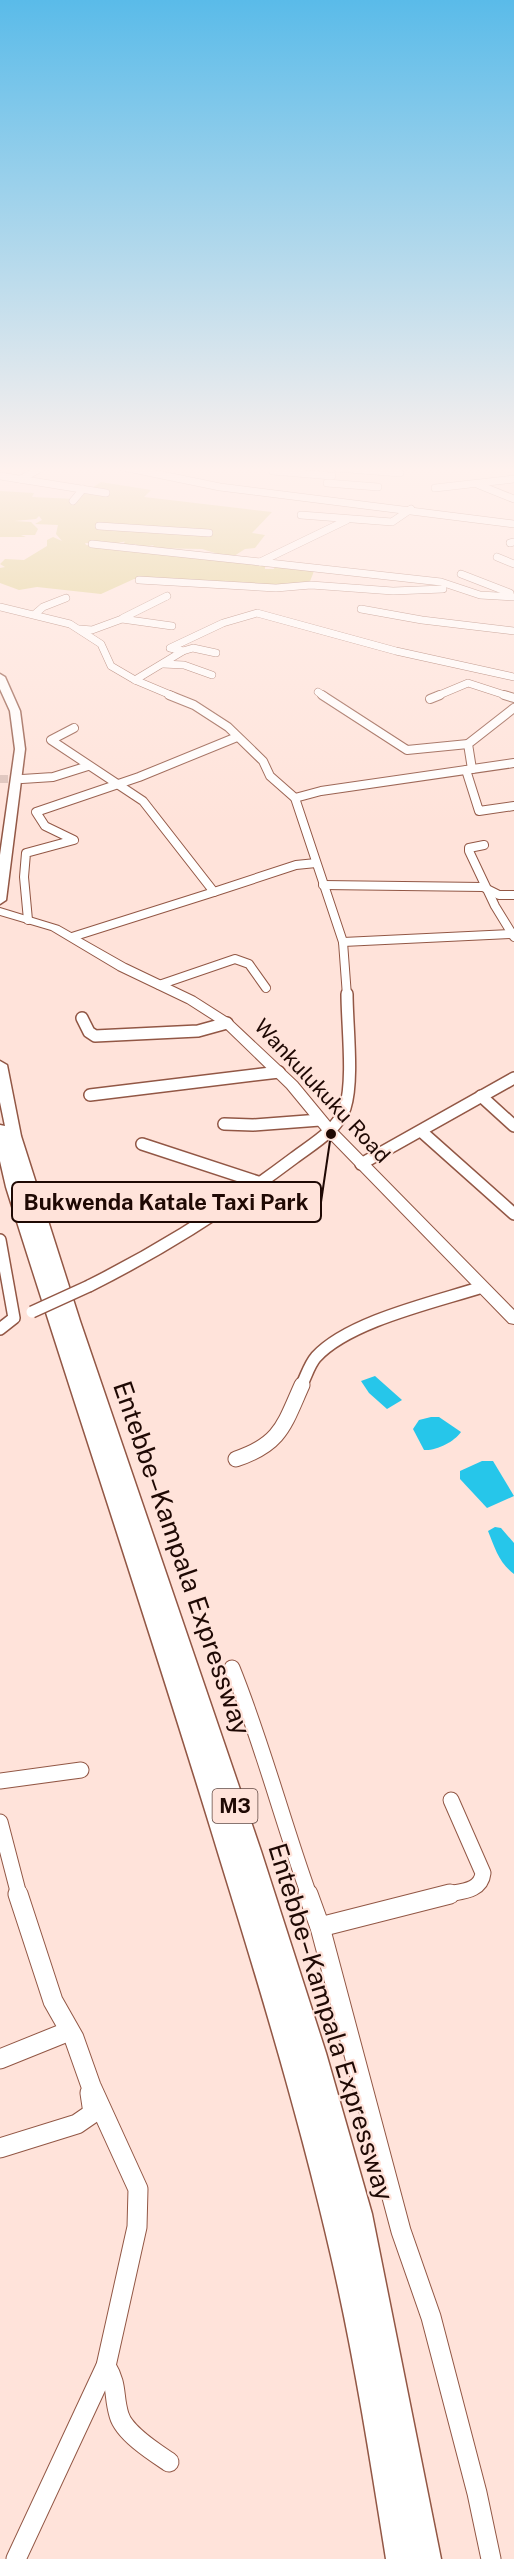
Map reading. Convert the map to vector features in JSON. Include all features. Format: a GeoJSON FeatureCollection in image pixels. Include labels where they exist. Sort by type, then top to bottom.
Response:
{"type":"FeatureCollection","features":[{"type":"Feature","properties":{"kind":"highway"},"geometry":{"type":"LineString","coordinates":[[0,677],[15,711],[20,749],[0,900]]}},
{"type":"Feature","properties":{"kind":"highway"},"geometry":{"type":"LineString","coordinates":[[0,697],[8,723],[10,745],[0,830]]}},
{"type":"Feature","properties":{"kind":"highway","name":"Entebbe–Kampala Expressway"},"geometry":{"type":"LineString","coordinates":[[0,1065],[14,1136],[72,1321],[247,1841],[317,2065],[359,2214],[426,2559]]}},
{"type":"Feature","properties":{"kind":"highway","name":"Entebbe–Kampala Expressway"},"geometry":{"type":"LineString","coordinates":[[0,1130],[14,1187],[92,1433],[175,1677],[286,2033],[344,2255],[378,2417],[401,2559]]}},
{"type":"Feature","properties":{"kind":"main road","name":"Wankulukuku Road"},"geometry":{"type":"LineString","coordinates":[[6,912],[55,928],[212,1012],[227,1023],[279,1072],[361,1164],[482,1287],[511,1312]]}},
{"type":"Feature","properties":{"kind":"street"},"geometry":{"type":"LineString","coordinates":[[232,585],[276,588],[306,585]]}},
{"type":"Feature","properties":{"kind":"street"},"geometry":{"type":"LineString","coordinates":[[317,585],[393,591],[459,588]]}},
{"type":"Feature","properties":{"kind":"street"},"geometry":{"type":"LineString","coordinates":[[451,585],[480,596],[514,596]]}},
{"type":"Feature","properties":{"kind":"street"},"geometry":{"type":"LineString","coordinates":[[490,585],[514,596]]}},
{"type":"Feature","properties":{"kind":"street"},"geometry":{"type":"LineString","coordinates":[[78,629],[92,630],[122,619],[167,596]]}},
{"type":"Feature","properties":{"kind":"street"},"geometry":{"type":"LineString","coordinates":[[35,614],[43,607],[66,598]]}},
{"type":"Feature","properties":{"kind":"street"},"geometry":{"type":"LineString","coordinates":[[0,607],[35,614],[78,629],[101,644],[111,666],[135,680],[194,705],[228,727],[263,761],[270,776],[295,798],[343,942],[347,992],[348,1079],[345,1109],[330,1131],[261,1183],[194,1229],[89,1286],[14,1318],[0,1329]]}},
{"type":"Feature","properties":{"kind":"street"},"geometry":{"type":"LineString","coordinates":[[361,609],[422,620],[514,631]]}},
{"type":"Feature","properties":{"kind":"street"},"geometry":{"type":"LineString","coordinates":[[183,651],[170,648],[223,623],[257,613],[396,651],[514,677]]}},
{"type":"Feature","properties":{"kind":"street"},"geometry":{"type":"LineString","coordinates":[[122,619],[172,626]]}},
{"type":"Feature","properties":{"kind":"street"},"geometry":{"type":"LineString","coordinates":[[135,680],[183,651],[193,648],[216,653]]}},
{"type":"Feature","properties":{"kind":"street"},"geometry":{"type":"LineString","coordinates":[[162,664],[184,665],[212,675]]}},
{"type":"Feature","properties":{"kind":"street"},"geometry":{"type":"LineString","coordinates":[[430,699],[468,683],[514,698]]}},
{"type":"Feature","properties":{"kind":"street"},"geometry":{"type":"LineString","coordinates":[[318,692],[407,750],[468,744],[514,708]]}},
{"type":"Feature","properties":{"kind":"street"},"geometry":{"type":"LineString","coordinates":[[74,728],[51,740],[88,766],[120,783],[143,801],[214,892]]}},
{"type":"Feature","properties":{"kind":"street"},"geometry":{"type":"LineString","coordinates":[[28,920],[24,877],[26,853],[74,840],[43,825],[37,818],[36,812],[120,783],[237,737]]}},
{"type":"Feature","properties":{"kind":"street"},"geometry":{"type":"LineString","coordinates":[[468,744],[469,770],[476,808],[479,811],[514,806]]}},
{"type":"Feature","properties":{"kind":"street"},"geometry":{"type":"LineString","coordinates":[[295,798],[321,791],[514,763]]}},
{"type":"Feature","properties":{"kind":"street"},"geometry":{"type":"LineString","coordinates":[[22,779],[53,777],[88,766]]}},
{"type":"Feature","properties":{"kind":"street"},"geometry":{"type":"LineString","coordinates":[[484,845],[469,848],[469,851],[488,888],[497,914],[513,936]]}},
{"type":"Feature","properties":{"kind":"street"},"geometry":{"type":"LineString","coordinates":[[72,937],[296,865],[316,863]]}},
{"type":"Feature","properties":{"kind":"street"},"geometry":{"type":"LineString","coordinates":[[323,885],[380,887],[425,884],[488,888],[499,895],[514,895]]}},
{"type":"Feature","properties":{"kind":"street"},"geometry":{"type":"LineString","coordinates":[[343,942],[513,936]]}},
{"type":"Feature","properties":{"kind":"street"},"geometry":{"type":"LineString","coordinates":[[159,985],[235,958],[249,964],[266,988]]}},
{"type":"Feature","properties":{"kind":"street"},"geometry":{"type":"LineString","coordinates":[[82,1018],[89,1032],[95,1036],[198,1031],[227,1023]]}},
{"type":"Feature","properties":{"kind":"street"},"geometry":{"type":"LineString","coordinates":[[90,1095],[279,1072]]}},
{"type":"Feature","properties":{"kind":"street"},"geometry":{"type":"LineString","coordinates":[[361,1164],[422,1132],[514,1078]]}},
{"type":"Feature","properties":{"kind":"street"},"geometry":{"type":"LineString","coordinates":[[481,1096],[514,1126]]}},
{"type":"Feature","properties":{"kind":"street"},"geometry":{"type":"LineString","coordinates":[[224,1124],[253,1125],[320,1120]]}},
{"type":"Feature","properties":{"kind":"street"},"geometry":{"type":"LineString","coordinates":[[422,1132],[514,1214]]}},
{"type":"Feature","properties":{"kind":"street"},"geometry":{"type":"LineString","coordinates":[[141,1144],[261,1183]]}},
{"type":"Feature","properties":{"kind":"street"},"geometry":{"type":"LineString","coordinates":[[0,1240],[14,1318]]}},
{"type":"Feature","properties":{"kind":"street"},"geometry":{"type":"LineString","coordinates":[[236,1458],[265,1448],[282,1433],[315,1358],[332,1344],[358,1330],[482,1287]]}},
{"type":"Feature","properties":{"kind":"street"},"geometry":{"type":"LineString","coordinates":[[232,1668],[255,1725],[289,1840],[320,1927],[401,2231],[434,2328],[477,2493],[491,2559]]}},
{"type":"Feature","properties":{"kind":"street"},"geometry":{"type":"LineString","coordinates":[[0,1781],[81,1770]]}},
{"type":"Feature","properties":{"kind":"street"},"geometry":{"type":"LineString","coordinates":[[320,1927],[477,1887],[482,1882],[483,1873],[451,1800]]}},
{"type":"Feature","properties":{"kind":"street"},"geometry":{"type":"LineString","coordinates":[[0,1821],[12,1874],[52,1997],[67,2032],[74,2038],[91,2086],[138,2189],[134,2249],[106,2366],[16,2559]]}},
{"type":"Feature","properties":{"kind":"street"},"geometry":{"type":"LineString","coordinates":[[0,2059],[67,2032]]}},
{"type":"Feature","properties":{"kind":"street"},"geometry":{"type":"LineString","coordinates":[[0,2148],[77,2124],[93,2113],[89,2097],[91,2086]]}},
{"type":"Feature","properties":{"kind":"street"},"geometry":{"type":"LineString","coordinates":[[106,2366],[115,2382],[119,2417],[142,2444],[169,2462]]}},
{"type":"Feature","properties":{"kind":"shaded area"},"geometry":{"type":"Polygon","coordinates":[[[7,585],[120,585],[101,594],[37,587],[19,590],[7,585]]]}},
{"type":"Feature","properties":{"kind":"shaded area"},"geometry":{"type":"Polygon","coordinates":[[[248,585],[293,585],[276,587],[248,585]]]}},
{"type":"Feature","properties":{"kind":"water"},"geometry":{"type":"Polygon","coordinates":[[[375,1376],[402,1400],[387,1409],[369,1393],[361,1381],[375,1376]]]}},
{"type":"Feature","properties":{"kind":"water"},"geometry":{"type":"Polygon","coordinates":[[[439,1417],[461,1432],[444,1445],[424,1450],[413,1429],[419,1420],[439,1417]]]}},
{"type":"Feature","properties":{"kind":"water"},"geometry":{"type":"Polygon","coordinates":[[[482,1461],[493,1461],[514,1496],[487,1508],[460,1479],[460,1471],[482,1461]]]}},
{"type":"Feature","properties":{"kind":"water"},"geometry":{"type":"Polygon","coordinates":[[[495,1527],[501,1528],[514,1543],[514,1574],[501,1560],[488,1531],[495,1527]]]}},
{"type":"Feature","properties":{"kind":"tunnel"},"geometry":{"type":"LineString","coordinates":[[0,779],[22,779]]}},
{"type":"Feature","properties":{"kind":"place","name":"Bukwenda Katale Taxi Park"},"geometry":{"type":"Point","coordinates":[331,1134]}}]}
